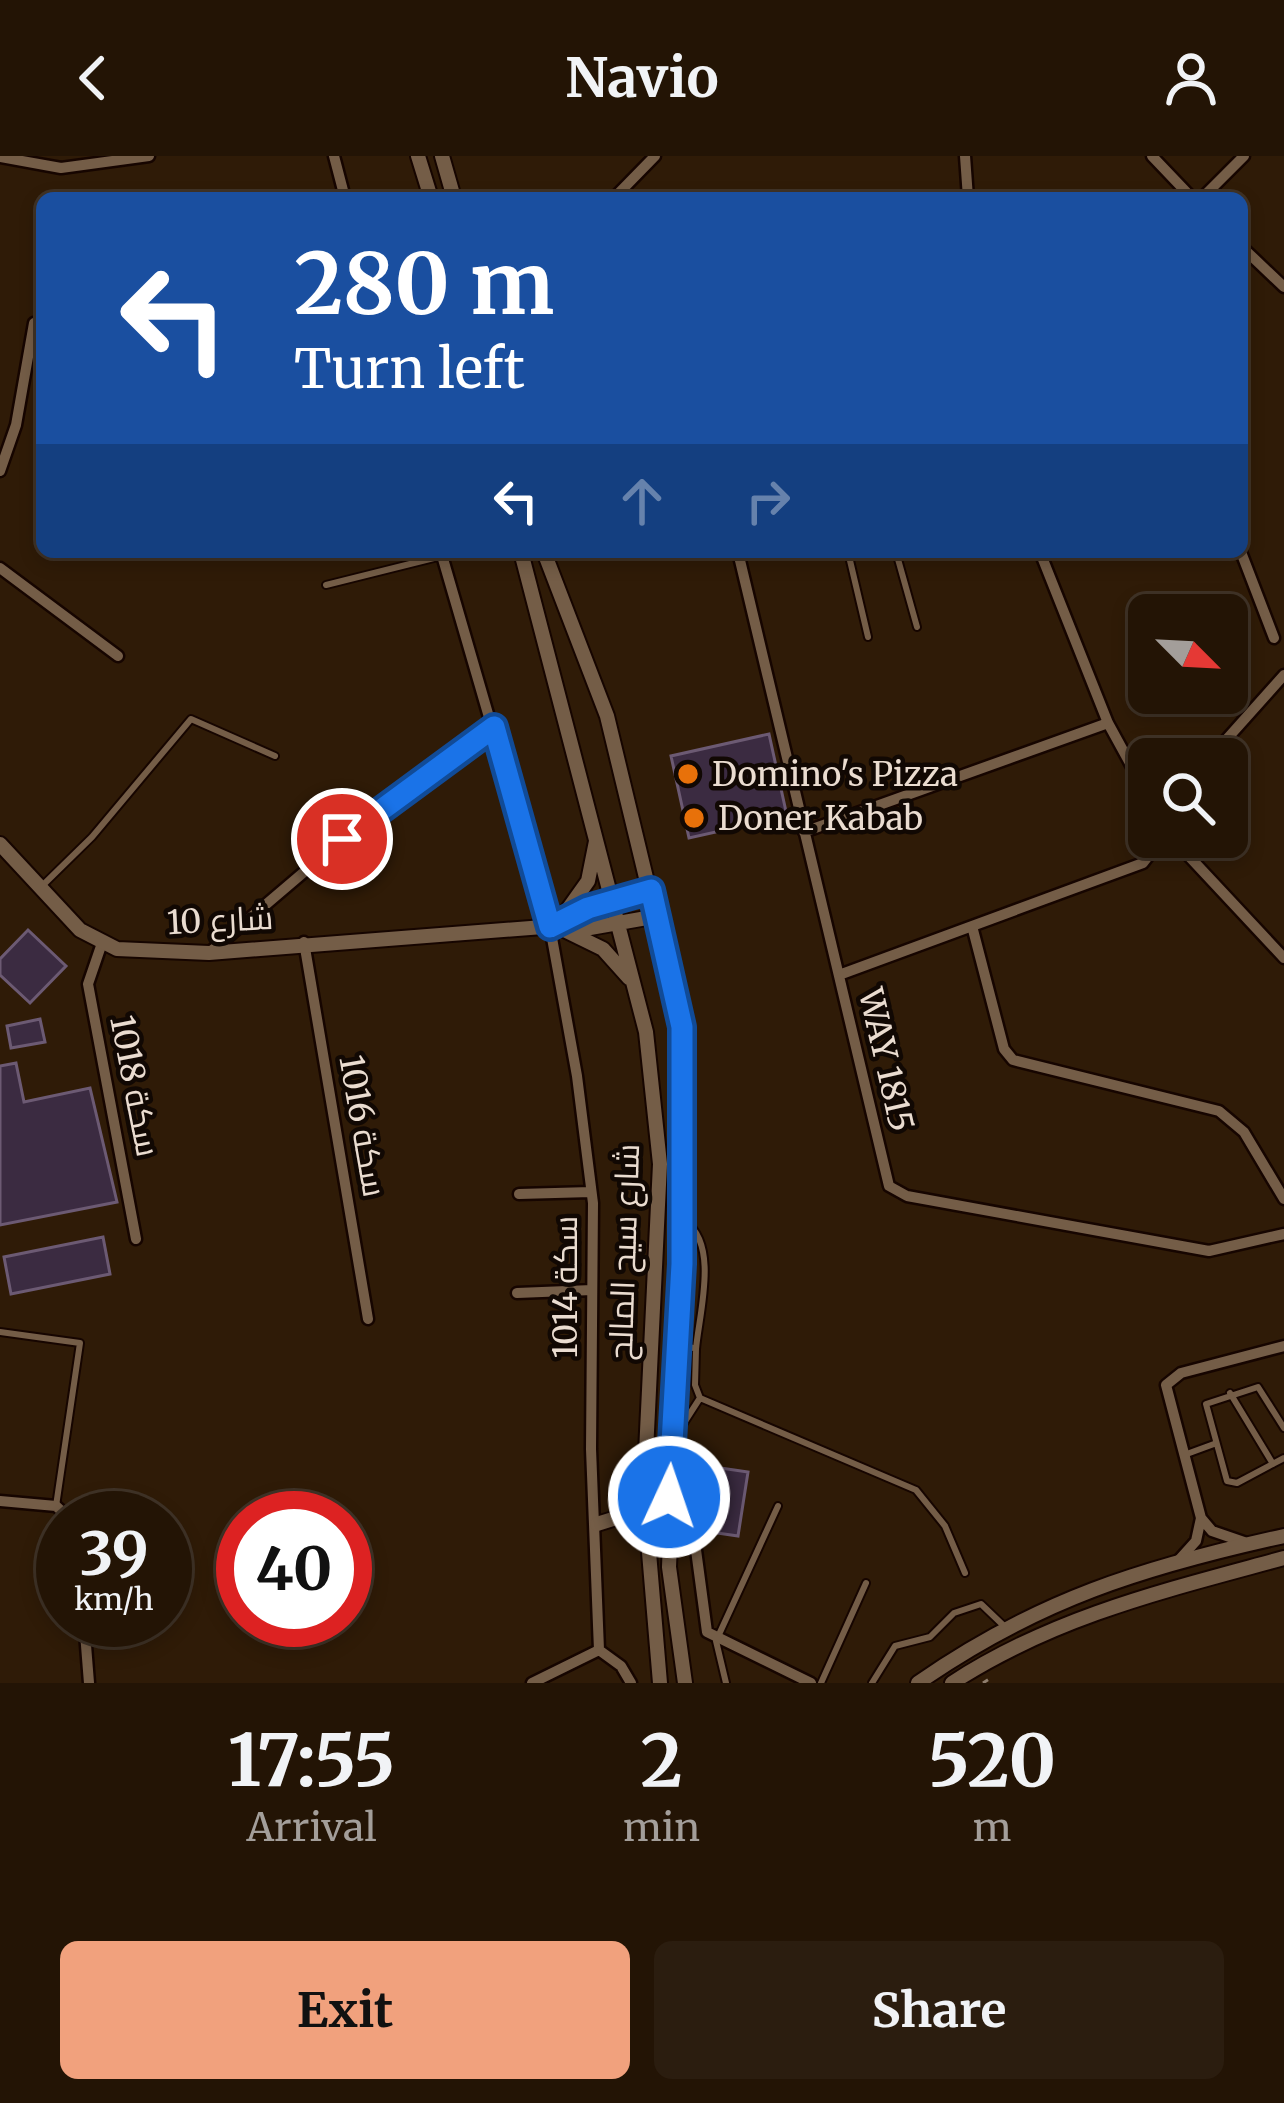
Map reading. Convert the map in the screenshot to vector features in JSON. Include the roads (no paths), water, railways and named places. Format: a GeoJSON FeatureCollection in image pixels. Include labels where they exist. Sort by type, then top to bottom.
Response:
{"type":"FeatureCollection","features":[{"type":"Feature","properties":{"kind":"street"},"geometry":{"type":"LineString","coordinates":[[0,157],[61,168],[149,156]]}},
{"type":"Feature","properties":{"kind":"street"},"geometry":{"type":"LineString","coordinates":[[334,156],[343,192]]}},
{"type":"Feature","properties":{"kind":"street"},"geometry":{"type":"LineString","coordinates":[[418,156],[428,192]]}},
{"type":"Feature","properties":{"kind":"street"},"geometry":{"type":"LineString","coordinates":[[442,156],[452,192]]}},
{"type":"Feature","properties":{"kind":"street"},"geometry":{"type":"LineString","coordinates":[[620,192],[655,156]]}},
{"type":"Feature","properties":{"kind":"street"},"geometry":{"type":"LineString","coordinates":[[965,156],[968,192]]}},
{"type":"Feature","properties":{"kind":"street"},"geometry":{"type":"LineString","coordinates":[[1152,156],[1186,192]]}},
{"type":"Feature","properties":{"kind":"street"},"geometry":{"type":"LineString","coordinates":[[1208,192],[1244,156]]}},
{"type":"Feature","properties":{"kind":"street"},"geometry":{"type":"LineString","coordinates":[[1248,253],[1284,287]]}},
{"type":"Feature","properties":{"kind":"street"},"geometry":{"type":"LineString","coordinates":[[0,471],[16,424],[34,323]]}},
{"type":"Feature","properties":{"kind":"street","name":"سكة 1014"},"geometry":{"type":"LineString","coordinates":[[442,558],[559,925],[591,1192],[591,1449],[599,1650]]}},
{"type":"Feature","properties":{"kind":"street","name":"شارع سيح المالح"},"geometry":{"type":"LineString","coordinates":[[523,558],[646,1032],[660,1164],[644,1413],[656,1683]]}},
{"type":"Feature","properties":{"kind":"street","name":"شارع سيح المالح"},"geometry":{"type":"LineString","coordinates":[[546,558],[608,716],[682,1027],[683,1220],[669,1568],[685,1683]]}},
{"type":"Feature","properties":{"kind":"street","name":"WAY 1815"},"geometry":{"type":"LineString","coordinates":[[739,558],[889,1186],[907,1196],[1209,1251],[1284,1234]]}},
{"type":"Feature","properties":{"kind":"street"},"geometry":{"type":"LineString","coordinates":[[1042,558],[1108,723],[1128,759]]}},
{"type":"Feature","properties":{"kind":"street"},"geometry":{"type":"LineString","coordinates":[[1243,558],[1274,638]]}},
{"type":"Feature","properties":{"kind":"street"},"geometry":{"type":"LineString","coordinates":[[0,568],[118,656]]}},
{"type":"Feature","properties":{"kind":"street"},"geometry":{"type":"LineString","coordinates":[[1228,738],[1284,675]]}},
{"type":"Feature","properties":{"kind":"street"},"geometry":{"type":"LineString","coordinates":[[804,832],[1108,723]]}},
{"type":"Feature","properties":{"kind":"street"},"geometry":{"type":"LineString","coordinates":[[209,953],[391,798],[494,727]]}},
{"type":"Feature","properties":{"kind":"street"},"geometry":{"type":"LineString","coordinates":[[559,925],[588,881],[597,831]]}},
{"type":"Feature","properties":{"kind":"street"},"geometry":{"type":"LineString","coordinates":[[0,844],[80,930],[102,944]]}},
{"type":"Feature","properties":{"kind":"street"},"geometry":{"type":"LineString","coordinates":[[839,975],[1147,858]]}},
{"type":"Feature","properties":{"kind":"street"},"geometry":{"type":"LineString","coordinates":[[1187,858],[1284,958]]}},
{"type":"Feature","properties":{"kind":"street"},"geometry":{"type":"LineString","coordinates":[[559,925],[615,899],[651,890]]}},
{"type":"Feature","properties":{"kind":"street"},"geometry":{"type":"LineString","coordinates":[[559,925],[621,924],[658,916]]}},
{"type":"Feature","properties":{"kind":"street"},"geometry":{"type":"LineString","coordinates":[[559,925],[602,949],[634,988]]}},
{"type":"Feature","properties":{"kind":"street","name":"شارع 10"},"geometry":{"type":"LineString","coordinates":[[102,944],[209,953],[559,925]]}},
{"type":"Feature","properties":{"kind":"street"},"geometry":{"type":"LineString","coordinates":[[972,926],[1004,1048],[1013,1060],[1219,1111],[1258,1150],[1284,1198]]}},
{"type":"Feature","properties":{"kind":"street","name":"سكة 1016"},"geometry":{"type":"LineString","coordinates":[[304,942],[368,1319]]}},
{"type":"Feature","properties":{"kind":"street","name":"سكة 1018"},"geometry":{"type":"LineString","coordinates":[[102,944],[88,984],[136,1239]]}},
{"type":"Feature","properties":{"kind":"street"},"geometry":{"type":"LineString","coordinates":[[519,1193],[591,1192]]}},
{"type":"Feature","properties":{"kind":"street"},"geometry":{"type":"LineString","coordinates":[[517,1293],[592,1290]]}},
{"type":"Feature","properties":{"kind":"street"},"geometry":{"type":"LineString","coordinates":[[1255,1542],[1222,1537],[1202,1518],[1166,1385],[1170,1378],[1283,1347]]}},
{"type":"Feature","properties":{"kind":"street"},"geometry":{"type":"LineString","coordinates":[[0,1501],[36,1504]]}},
{"type":"Feature","properties":{"kind":"street"},"geometry":{"type":"LineString","coordinates":[[596,1524],[630,1518],[645,1508]]}},
{"type":"Feature","properties":{"kind":"street"},"geometry":{"type":"LineString","coordinates":[[1177,1562],[1196,1541],[1202,1518]]}},
{"type":"Feature","properties":{"kind":"street"},"geometry":{"type":"LineString","coordinates":[[918,1683],[1004,1626],[1093,1587],[1284,1535]]}},
{"type":"Feature","properties":{"kind":"street"},"geometry":{"type":"LineString","coordinates":[[696,1550],[701,1614],[716,1641],[812,1683]]}},
{"type":"Feature","properties":{"kind":"street"},"geometry":{"type":"LineString","coordinates":[[952,1683],[1002,1651],[1093,1610],[1284,1558]]}},
{"type":"Feature","properties":{"kind":"street"},"geometry":{"type":"LineString","coordinates":[[86,1647],[89,1683]]}},
{"type":"Feature","properties":{"kind":"street"},"geometry":{"type":"LineString","coordinates":[[532,1683],[599,1650],[622,1666],[631,1683]]}},
{"type":"Feature","properties":{"kind":"lane"},"geometry":{"type":"LineString","coordinates":[[326,585],[426,558]]}},
{"type":"Feature","properties":{"kind":"lane"},"geometry":{"type":"LineString","coordinates":[[849,558],[868,637]]}},
{"type":"Feature","properties":{"kind":"lane"},"geometry":{"type":"LineString","coordinates":[[898,558],[917,627]]}},
{"type":"Feature","properties":{"kind":"lane"},"geometry":{"type":"LineString","coordinates":[[40,888],[92,837],[191,719],[275,756]]}},
{"type":"Feature","properties":{"kind":"lane"},"geometry":{"type":"LineString","coordinates":[[683,1220],[700,1238],[704,1254],[696,1349],[695,1385],[700,1398],[916,1490],[945,1526],[964,1573]]}},
{"type":"Feature","properties":{"kind":"lane"},"geometry":{"type":"LineString","coordinates":[[0,1332],[80,1343],[58,1491]]}},
{"type":"Feature","properties":{"kind":"lane"},"geometry":{"type":"LineString","coordinates":[[679,1343],[696,1349]]}},
{"type":"Feature","properties":{"kind":"lane"},"geometry":{"type":"LineString","coordinates":[[1284,1428],[1266,1392],[1253,1386],[1206,1404],[1222,1473],[1232,1484],[1284,1458]]}},
{"type":"Feature","properties":{"kind":"lane"},"geometry":{"type":"LineString","coordinates":[[1230,1393],[1273,1464]]}},
{"type":"Feature","properties":{"kind":"lane"},"geometry":{"type":"LineString","coordinates":[[673,1436],[700,1398]]}},
{"type":"Feature","properties":{"kind":"lane"},"geometry":{"type":"LineString","coordinates":[[1184,1455],[1214,1444]]}},
{"type":"Feature","properties":{"kind":"lane"},"geometry":{"type":"LineString","coordinates":[[726,1683],[716,1641],[778,1506]]}},
{"type":"Feature","properties":{"kind":"lane"},"geometry":{"type":"LineString","coordinates":[[821,1683],[866,1583]]}},
{"type":"Feature","properties":{"kind":"lane"},"geometry":{"type":"LineString","coordinates":[[872,1683],[895,1646],[929,1637],[954,1613],[981,1604],[1004,1626]]}},
{"type":"Feature","properties":{"kind":"place","name":"Domino's Pizza"},"geometry":{"type":"Point","coordinates":[688,774]}},
{"type":"Feature","properties":{"kind":"place","name":"Doner Kabab"},"geometry":{"type":"Point","coordinates":[694,818]}}]}
